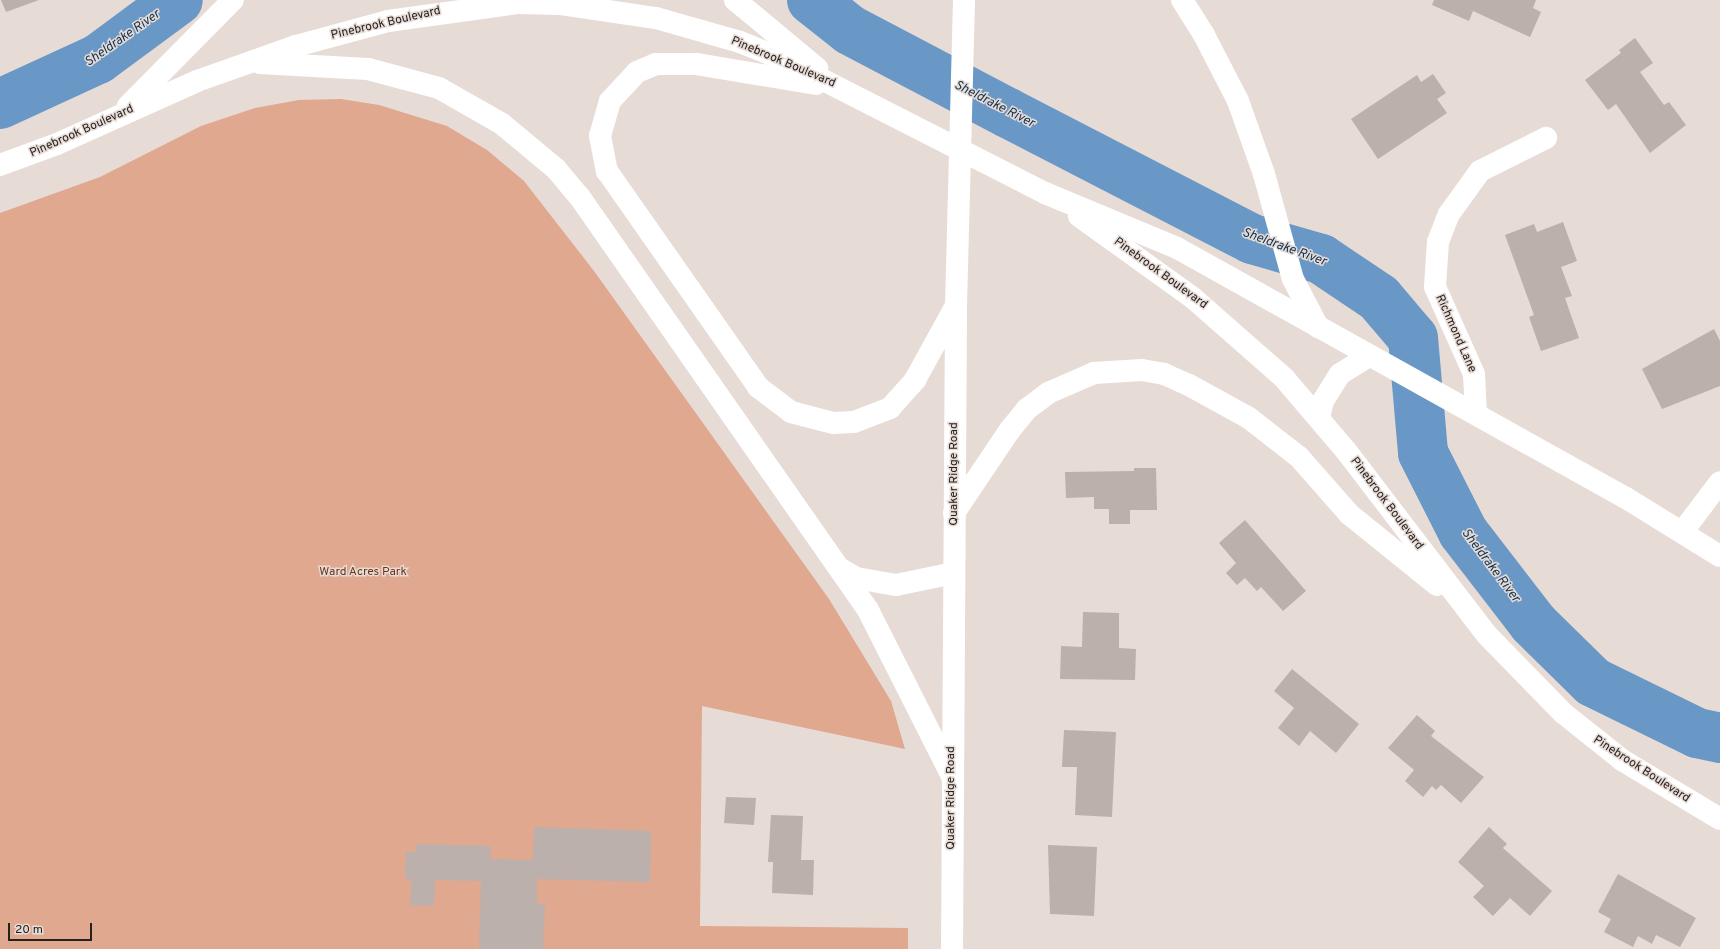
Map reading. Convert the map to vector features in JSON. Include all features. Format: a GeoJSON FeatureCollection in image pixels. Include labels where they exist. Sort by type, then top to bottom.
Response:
{"type":"FeatureCollection","features":[{"type":"Feature","properties":{"kind":"street"},"geometry":{"type":"LineString","coordinates":[[119,115],[233,0]]}},
{"type":"Feature","properties":{"kind":"street"},"geometry":{"type":"LineString","coordinates":[[735,0],[841,88]]}},
{"type":"Feature","properties":{"kind":"street","name":"Quaker Ridge Road"},"geometry":{"type":"LineString","coordinates":[[952,949],[956,306],[964,0]]}},
{"type":"Feature","properties":{"kind":"street"},"geometry":{"type":"LineString","coordinates":[[1182,0],[1204,35],[1238,101],[1264,174],[1292,279],[1319,328]]}},
{"type":"Feature","properties":{"kind":"street","name":"Pinebrook Boulevard"},"geometry":{"type":"LineString","coordinates":[[0,165],[251,62],[338,34],[423,14],[517,3],[561,4],[656,18],[701,30],[775,57],[841,88],[1045,193],[1177,248],[1369,356],[1476,414],[1683,532],[1720,556]]}},
{"type":"Feature","properties":{"kind":"street"},"geometry":{"type":"LineString","coordinates":[[251,62],[368,69],[402,75],[471,104],[528,143],[579,196],[838,567],[889,646],[952,776]]}},
{"type":"Feature","properties":{"kind":"street"},"geometry":{"type":"LineString","coordinates":[[841,88],[696,64],[656,64],[637,72],[610,102],[600,136],[607,171],[758,387],[790,412],[833,423],[854,422],[890,408],[915,380],[956,306]]}},
{"type":"Feature","properties":{"kind":"street","name":"Richmond Lane"},"geometry":{"type":"LineString","coordinates":[[1476,414],[1474,374],[1435,287],[1438,242],[1449,214],[1480,171],[1546,138]]}},
{"type":"Feature","properties":{"kind":"street","name":"Pinebrook Boulevard"},"geometry":{"type":"LineString","coordinates":[[1045,193],[1227,325],[1284,378],[1320,418],[1464,607],[1514,667],[1590,736],[1664,787],[1720,819]]}},
{"type":"Feature","properties":{"kind":"street"},"geometry":{"type":"LineString","coordinates":[[1320,418],[1323,401],[1340,374],[1369,356]]}},
{"type":"Feature","properties":{"kind":"street"},"geometry":{"type":"LineString","coordinates":[[954,513],[1009,430],[1027,409],[1048,393],[1094,373],[1142,370],[1164,374],[1220,400],[1274,436],[1299,457],[1349,514],[1464,607]]}},
{"type":"Feature","properties":{"kind":"street"},"geometry":{"type":"LineString","coordinates":[[1683,532],[1720,482]]}},
{"type":"Feature","properties":{"kind":"street"},"geometry":{"type":"LineString","coordinates":[[838,567],[856,578],[896,585],[954,573]]}},
{"type":"Feature","properties":{"kind":"green space","name":"Ward Acres Park"},"geometry":{"type":"Polygon","coordinates":[[[341,99],[379,105],[447,126],[487,150],[524,181],[594,271],[829,599],[891,701],[905,749],[702,706],[700,926],[908,928],[908,949],[0,949],[0,213],[100,177],[201,126],[255,108],[299,100],[341,99]]]}},
{"type":"Feature","properties":{"kind":"building"},"geometry":{"type":"Polygon","coordinates":[[[1,0],[39,0],[6,12],[1,0]]]}},
{"type":"Feature","properties":{"kind":"building"},"geometry":{"type":"Polygon","coordinates":[[[1434,0],[1536,0],[1533,8],[1541,12],[1530,37],[1473,11],[1469,21],[1432,5],[1434,0]]]}},
{"type":"Feature","properties":{"kind":"building"},"geometry":{"type":"Polygon","coordinates":[[[1635,38],[1653,63],[1640,72],[1664,105],[1669,102],[1686,125],[1650,153],[1616,104],[1608,110],[1585,80],[1621,53],[1619,50],[1635,38]]]}},
{"type":"Feature","properties":{"kind":"building"},"geometry":{"type":"Polygon","coordinates":[[[1433,74],[1446,93],[1437,99],[1447,113],[1378,159],[1351,119],[1417,75],[1421,82],[1433,74]]]}},
{"type":"Feature","properties":{"kind":"building"},"geometry":{"type":"Polygon","coordinates":[[[1563,222],[1577,261],[1561,267],[1572,296],[1565,298],[1579,338],[1541,351],[1529,317],[1534,315],[1505,235],[1534,224],[1537,232],[1563,222]]]}},
{"type":"Feature","properties":{"kind":"building"},"geometry":{"type":"Polygon","coordinates":[[[1714,329],[1720,341],[1720,386],[1662,409],[1642,369],[1714,329]]]}},
{"type":"Feature","properties":{"kind":"building"},"geometry":{"type":"Polygon","coordinates":[[[1134,468],[1156,468],[1157,510],[1130,510],[1130,524],[1109,524],[1109,509],[1094,509],[1094,497],[1066,498],[1065,472],[1134,471],[1134,468]]]}},
{"type":"Feature","properties":{"kind":"building"},"geometry":{"type":"Polygon","coordinates":[[[1245,520],[1306,591],[1283,611],[1261,587],[1257,591],[1245,578],[1237,585],[1226,573],[1236,563],[1219,543],[1245,520]]]}},
{"type":"Feature","properties":{"kind":"building"},"geometry":{"type":"Polygon","coordinates":[[[1083,612],[1119,613],[1119,648],[1136,649],[1135,680],[1060,679],[1061,646],[1082,647],[1083,612]]]}},
{"type":"Feature","properties":{"kind":"building"},"geometry":{"type":"Polygon","coordinates":[[[1292,669],[1359,724],[1336,753],[1310,731],[1299,746],[1278,728],[1294,708],[1274,691],[1292,669]]]}},
{"type":"Feature","properties":{"kind":"building"},"geometry":{"type":"Polygon","coordinates":[[[1417,715],[1435,731],[1431,736],[1484,777],[1461,803],[1441,785],[1436,790],[1432,786],[1423,797],[1405,781],[1414,770],[1388,748],[1417,715]]]}},
{"type":"Feature","properties":{"kind":"building"},"geometry":{"type":"Polygon","coordinates":[[[1064,730],[1116,732],[1112,817],[1075,815],[1077,767],[1062,767],[1064,730]]]}},
{"type":"Feature","properties":{"kind":"building"},"geometry":{"type":"Polygon","coordinates":[[[726,797],[756,798],[754,825],[724,823],[726,797]]]}},
{"type":"Feature","properties":{"kind":"building"},"geometry":{"type":"Polygon","coordinates":[[[771,815],[803,816],[801,860],[814,860],[813,895],[772,893],[773,862],[768,862],[771,815]]]}},
{"type":"Feature","properties":{"kind":"building"},"geometry":{"type":"Polygon","coordinates":[[[534,827],[651,831],[650,882],[537,879],[537,904],[545,904],[543,949],[479,949],[481,881],[435,880],[434,906],[410,905],[412,879],[405,879],[406,852],[417,852],[417,844],[491,846],[490,859],[533,860],[534,827]]]}},
{"type":"Feature","properties":{"kind":"building"},"geometry":{"type":"Polygon","coordinates":[[[1489,827],[1507,844],[1503,848],[1552,891],[1530,916],[1510,898],[1493,916],[1473,897],[1484,886],[1458,862],[1489,827]]]}},
{"type":"Feature","properties":{"kind":"building"},"geometry":{"type":"Polygon","coordinates":[[[1048,845],[1097,847],[1094,916],[1050,914],[1048,845]]]}},
{"type":"Feature","properties":{"kind":"building"},"geometry":{"type":"Polygon","coordinates":[[[1618,874],[1696,918],[1680,947],[1656,935],[1652,944],[1638,936],[1633,947],[1604,932],[1611,919],[1598,912],[1618,874]]]}},
{"type":"Feature","properties":{"kind":"waterway","name":"Sheldrake River"},"geometry":{"type":"LineString","coordinates":[[0,104],[98,59],[178,0]]}},
{"type":"Feature","properties":{"kind":"waterway","name":"Sheldrake River"},"geometry":{"type":"LineString","coordinates":[[812,0],[850,30],[1252,239],[1321,259],[1379,298],[1413,338],[1423,453],[1463,532],[1533,623],[1593,682],[1697,733],[1720,738]]}}]}
